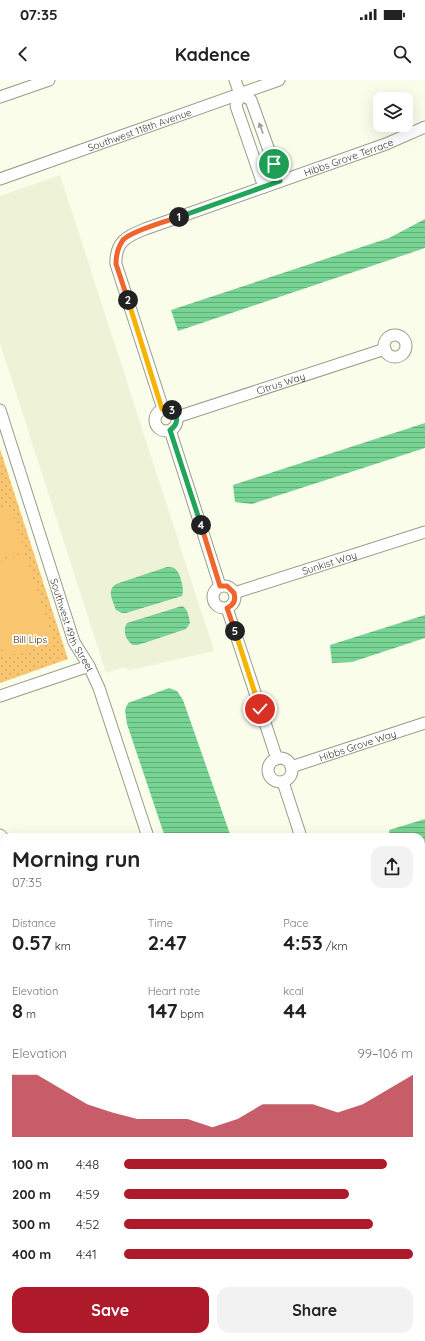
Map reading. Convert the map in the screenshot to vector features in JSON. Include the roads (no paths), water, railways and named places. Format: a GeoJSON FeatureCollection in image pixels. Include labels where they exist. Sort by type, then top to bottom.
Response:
{"type":"FeatureCollection","features":[{"type":"Feature","properties":{"kind":"street"},"geometry":{"type":"LineString","coordinates":[[0,97],[49,80]]}},
{"type":"Feature","properties":{"kind":"street"},"geometry":{"type":"LineString","coordinates":[[235,80],[240,94],[236,106],[264,187]]}},
{"type":"Feature","properties":{"kind":"street","name":"Southwest 118th Avenue"},"geometry":{"type":"LineString","coordinates":[[0,179],[279,80]]}},
{"type":"Feature","properties":{"kind":"street"},"geometry":{"type":"LineString","coordinates":[[240,94],[251,100],[280,181]]}},
{"type":"Feature","properties":{"kind":"street","name":"Hibbs Grove Terrace"},"geometry":{"type":"LineString","coordinates":[[162,409],[116,264],[118,248],[124,239],[134,233],[398,140],[425,127]]}},
{"type":"Feature","properties":{"kind":"street","name":"Citrus Way"},"geometry":{"type":"LineString","coordinates":[[177,417],[385,349]]}},
{"type":"Feature","properties":{"kind":"street"},"geometry":{"type":"LineString","coordinates":[[162,409],[170,409],[177,417],[176,424],[170,430],[161,429],[156,424],[155,421],[157,414],[162,409]]}},
{"type":"Feature","properties":{"kind":"street","name":"Southwest 49th Street"},"geometry":{"type":"LineString","coordinates":[[0,410],[74,642],[89,666],[99,688],[147,833]]}},
{"type":"Feature","properties":{"kind":"street"},"geometry":{"type":"LineString","coordinates":[[170,430],[220,586]]}},
{"type":"Feature","properties":{"kind":"street","name":"Sunkist Way"},"geometry":{"type":"LineString","coordinates":[[234,593],[425,532]]}},
{"type":"Feature","properties":{"kind":"street"},"geometry":{"type":"LineString","coordinates":[[220,586],[227,586],[234,593],[235,600],[231,606],[227,608],[220,608],[213,601],[215,591],[220,586]]}},
{"type":"Feature","properties":{"kind":"street"},"geometry":{"type":"LineString","coordinates":[[227,608],[277,759]]}},
{"type":"Feature","properties":{"kind":"street"},"geometry":{"type":"LineString","coordinates":[[0,696],[89,666]]}},
{"type":"Feature","properties":{"kind":"street","name":"Hibbs Grove Way"},"geometry":{"type":"LineString","coordinates":[[291,766],[425,723]]}},
{"type":"Feature","properties":{"kind":"street"},"geometry":{"type":"LineString","coordinates":[[277,759],[285,760],[291,766],[290,777],[283,782],[272,779],[268,772],[270,764],[277,759]]}},
{"type":"Feature","properties":{"kind":"street"},"geometry":{"type":"LineString","coordinates":[[283,782],[300,833]]}},
{"type":"Feature","properties":{"kind":"park label","name":"Bill Lips"},"geometry":{"type":"Point","coordinates":[30,639]}}]}
